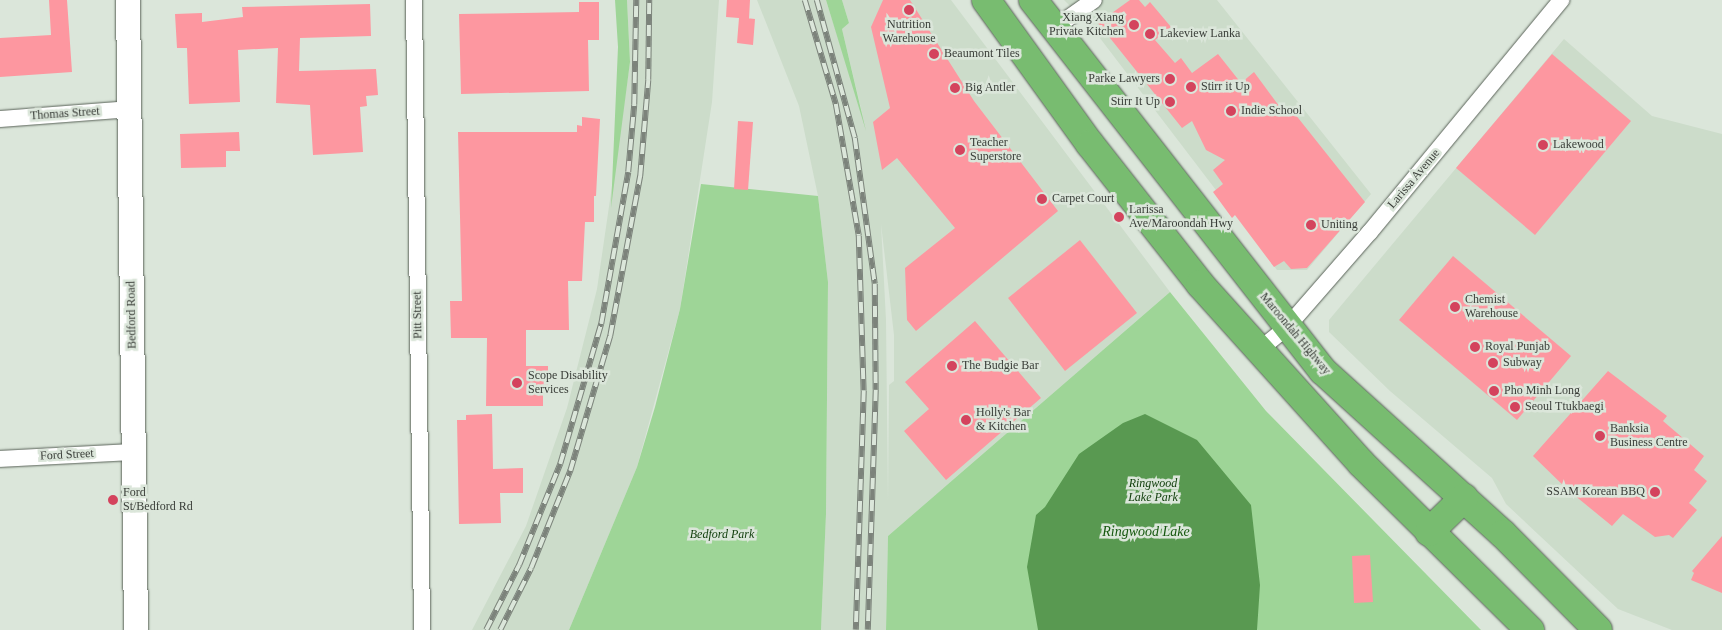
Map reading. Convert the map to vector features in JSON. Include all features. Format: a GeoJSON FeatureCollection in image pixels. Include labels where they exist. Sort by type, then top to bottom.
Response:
{"type":"FeatureCollection","features":[{"type":"Feature","properties":{"kind":"highway"},"geometry":{"type":"LineString","coordinates":[[986,0],[1090,144],[1182,262],[1361,463],[1530,630]]}},
{"type":"Feature","properties":{"kind":"highway","name":"Maroondah Highway"},"geometry":{"type":"LineString","coordinates":[[1033,0],[1323,371],[1464,498],[1598,630]]}},
{"type":"Feature","properties":{"kind":"highway"},"geometry":{"type":"LineString","coordinates":[[1429,532],[1464,498]]}},
{"type":"Feature","properties":{"kind":"main road","name":"Bedford Road"},"geometry":{"type":"LineString","coordinates":[[128,0],[136,630]]}},
{"type":"Feature","properties":{"kind":"street","name":"Pitt Street"},"geometry":{"type":"LineString","coordinates":[[414,0],[422,630]]}},
{"type":"Feature","properties":{"kind":"street"},"geometry":{"type":"LineString","coordinates":[[1054,29],[1094,0]]}},
{"type":"Feature","properties":{"kind":"street","name":"Larissa Avenue"},"geometry":{"type":"LineString","coordinates":[[1259,350],[1287,327],[1370,232],[1561,0]]}},
{"type":"Feature","properties":{"kind":"street","name":"Thomas Street"},"geometry":{"type":"LineString","coordinates":[[0,119],[130,109]]}},
{"type":"Feature","properties":{"kind":"street","name":"Ford Street"},"geometry":{"type":"LineString","coordinates":[[0,459],[134,452]]}},
{"type":"Feature","properties":{"kind":"shaded area"},"geometry":{"type":"Polygon","coordinates":[[[627,0],[719,0],[712,102],[680,309],[637,467],[569,630],[472,630],[526,526],[567,408],[597,289],[630,62],[627,0]]]}},
{"type":"Feature","properties":{"kind":"shaded area"},"geometry":{"type":"Polygon","coordinates":[[[757,0],[826,0],[863,117],[842,29],[849,23],[842,0],[951,0],[1170,292],[888,536],[886,630],[821,630],[826,514],[828,282],[818,196],[799,106],[757,0]],[[881,224],[886,320],[888,502],[889,385],[894,381],[894,335],[881,224]]]}},
{"type":"Feature","properties":{"kind":"shaded area"},"geometry":{"type":"Polygon","coordinates":[[[1064,0],[1217,0],[1371,194],[1307,270],[1277,270],[1093,29],[1064,0]]]}},
{"type":"Feature","properties":{"kind":"shaded area"},"geometry":{"type":"Polygon","coordinates":[[[1564,39],[1652,116],[1722,134],[1722,630],[1672,630],[1618,609],[1506,504],[1492,478],[1390,391],[1329,332],[1329,320],[1564,39]]]}},
{"type":"Feature","properties":{"kind":"green space"},"geometry":{"type":"Polygon","coordinates":[[[615,0],[627,0],[630,62],[611,208],[618,47],[615,0]]]}},
{"type":"Feature","properties":{"kind":"green space"},"geometry":{"type":"Polygon","coordinates":[[[826,0],[842,0],[849,23],[842,29],[866,131],[826,0]]]}},
{"type":"Feature","properties":{"kind":"green space","name":"Bedford Park"},"geometry":{"type":"Polygon","coordinates":[[[701,184],[818,196],[828,282],[826,514],[821,630],[569,630],[637,467],[655,407],[680,309],[701,184]]]}},
{"type":"Feature","properties":{"kind":"green space","name":"Ringwood Lake Park"},"geometry":{"type":"Polygon","coordinates":[[[1170,292],[1266,411],[1481,630],[886,630],[888,536],[1170,292]]]}},
{"type":"Feature","properties":{"kind":"water","name":"Ringwood Lake"},"geometry":{"type":"Polygon","coordinates":[[[1145,414],[1197,440],[1251,505],[1260,585],[1257,630],[1038,630],[1027,567],[1036,515],[1045,507],[1079,454],[1123,423],[1145,414]]]}},
{"type":"Feature","properties":{"kind":"building"},"geometry":{"type":"Polygon","coordinates":[[[49,0],[67,0],[72,72],[0,77],[0,38],[51,35],[49,0]]]}},
{"type":"Feature","properties":{"kind":"building"},"geometry":{"type":"Polygon","coordinates":[[[727,0],[750,0],[749,18],[755,19],[753,45],[737,43],[739,18],[726,17],[727,0]]]}},
{"type":"Feature","properties":{"kind":"building"},"geometry":{"type":"Polygon","coordinates":[[[883,0],[910,0],[974,101],[1058,211],[916,331],[907,320],[905,268],[955,228],[897,158],[882,170],[873,122],[890,108],[871,27],[883,0]]]}},
{"type":"Feature","properties":{"kind":"building"},"geometry":{"type":"Polygon","coordinates":[[[1130,0],[1139,0],[1145,7],[1150,2],[1171,27],[1155,40],[1175,63],[1181,58],[1192,73],[1218,54],[1241,83],[1254,72],[1285,114],[1291,109],[1365,202],[1307,268],[1291,269],[1284,261],[1274,267],[1235,215],[1232,218],[1213,192],[1223,184],[1213,170],[1225,160],[1206,150],[1192,121],[1182,128],[1098,23],[1130,0]]]}},
{"type":"Feature","properties":{"kind":"building"},"geometry":{"type":"Polygon","coordinates":[[[579,2],[599,2],[599,40],[588,40],[589,91],[461,94],[459,14],[579,12],[579,2]]]}},
{"type":"Feature","properties":{"kind":"building"},"geometry":{"type":"Polygon","coordinates":[[[370,4],[371,36],[300,38],[299,71],[376,69],[378,95],[366,96],[367,106],[360,107],[363,152],[313,155],[310,105],[276,103],[278,48],[238,50],[240,102],[189,104],[187,48],[177,48],[175,14],[202,13],[202,22],[243,17],[242,7],[370,4]]]}},
{"type":"Feature","properties":{"kind":"building","name":"Lakewood"},"geometry":{"type":"Polygon","coordinates":[[[1552,54],[1631,121],[1535,235],[1456,168],[1552,54]]]}},
{"type":"Feature","properties":{"kind":"building"},"geometry":{"type":"Polygon","coordinates":[[[582,117],[600,119],[596,196],[594,196],[594,222],[585,222],[582,281],[568,281],[569,330],[526,330],[526,366],[548,366],[548,389],[543,389],[543,406],[486,406],[487,338],[451,338],[450,301],[462,301],[458,132],[577,132],[577,125],[582,126],[582,117]]]}},
{"type":"Feature","properties":{"kind":"building"},"geometry":{"type":"Polygon","coordinates":[[[738,121],[753,122],[748,190],[734,189],[738,121]]]}},
{"type":"Feature","properties":{"kind":"building"},"geometry":{"type":"Polygon","coordinates":[[[239,132],[240,151],[226,151],[226,167],[181,168],[180,134],[239,132]]]}},
{"type":"Feature","properties":{"kind":"building"},"geometry":{"type":"Polygon","coordinates":[[[1080,240],[1137,313],[1065,371],[1008,298],[1080,240]]]}},
{"type":"Feature","properties":{"kind":"building"},"geometry":{"type":"Polygon","coordinates":[[[1453,256],[1571,356],[1517,420],[1399,320],[1453,256]]]}},
{"type":"Feature","properties":{"kind":"building","name":"Holly's Bar & Kitchen"},"geometry":{"type":"Polygon","coordinates":[[[975,321],[1041,398],[946,480],[904,431],[929,409],[905,382],[975,321]]]}},
{"type":"Feature","properties":{"kind":"building"},"geometry":{"type":"Polygon","coordinates":[[[1608,371],[1667,416],[1663,421],[1704,456],[1694,470],[1707,481],[1689,503],[1697,510],[1673,538],[1669,535],[1655,537],[1623,514],[1612,526],[1568,490],[1533,456],[1608,371]]]}},
{"type":"Feature","properties":{"kind":"building"},"geometry":{"type":"Polygon","coordinates":[[[492,414],[493,469],[523,468],[523,493],[500,493],[501,523],[459,524],[457,420],[466,420],[466,415],[492,414]]]}},
{"type":"Feature","properties":{"kind":"building"},"geometry":{"type":"Polygon","coordinates":[[[1722,536],[1722,593],[1691,580],[1694,573],[1692,571],[1722,536]]]}},
{"type":"Feature","properties":{"kind":"building"},"geometry":{"type":"Polygon","coordinates":[[[1370,555],[1373,602],[1354,603],[1352,556],[1370,555]]]}},
{"type":"Feature","properties":{"kind":"railway"},"geometry":{"type":"LineString","coordinates":[[486,630],[519,565],[560,464],[601,324],[628,172],[634,105],[636,0]]}},
{"type":"Feature","properties":{"kind":"railway"},"geometry":{"type":"LineString","coordinates":[[500,630],[531,568],[570,471],[610,336],[640,176],[648,80],[649,0]]}},
{"type":"Feature","properties":{"kind":"railway"},"geometry":{"type":"LineString","coordinates":[[805,0],[836,104],[859,236],[864,391],[856,630]]}},
{"type":"Feature","properties":{"kind":"railway"},"geometry":{"type":"LineString","coordinates":[[817,0],[855,138],[875,284],[876,390],[868,630]]}},
{"type":"Feature","properties":{"kind":"place","name":"Nutrition Warehouse"},"geometry":{"type":"Point","coordinates":[909,10]}},
{"type":"Feature","properties":{"kind":"place","name":"Xiang Xiang Private Kitchen"},"geometry":{"type":"Point","coordinates":[1134,25]}},
{"type":"Feature","properties":{"kind":"place","name":"Lakeview Lanka"},"geometry":{"type":"Point","coordinates":[1150,34]}},
{"type":"Feature","properties":{"kind":"place","name":"Beaumont Tiles"},"geometry":{"type":"Point","coordinates":[934,54]}},
{"type":"Feature","properties":{"kind":"place","name":"Parke Lawyers"},"geometry":{"type":"Point","coordinates":[1170,79]}},
{"type":"Feature","properties":{"kind":"place","name":"Stirr it Up"},"geometry":{"type":"Point","coordinates":[1191,87]}},
{"type":"Feature","properties":{"kind":"place","name":"Big Antler"},"geometry":{"type":"Point","coordinates":[955,88]}},
{"type":"Feature","properties":{"kind":"place","name":"Stirr It Up"},"geometry":{"type":"Point","coordinates":[1170,102]}},
{"type":"Feature","properties":{"kind":"place","name":"Indie School"},"geometry":{"type":"Point","coordinates":[1231,111]}},
{"type":"Feature","properties":{"kind":"place","name":"Lakewood"},"geometry":{"type":"Point","coordinates":[1543,145]}},
{"type":"Feature","properties":{"kind":"place","name":"Teacher Superstore"},"geometry":{"type":"Point","coordinates":[960,150]}},
{"type":"Feature","properties":{"kind":"place","name":"Carpet Court"},"geometry":{"type":"Point","coordinates":[1042,199]}},
{"type":"Feature","properties":{"kind":"place","name":"Larissa Ave/Maroondah Hwy"},"geometry":{"type":"Point","coordinates":[1119,217]}},
{"type":"Feature","properties":{"kind":"place","name":"Uniting"},"geometry":{"type":"Point","coordinates":[1311,225]}},
{"type":"Feature","properties":{"kind":"place","name":"Chemist Warehouse"},"geometry":{"type":"Point","coordinates":[1455,307]}},
{"type":"Feature","properties":{"kind":"place","name":"Royal Punjab"},"geometry":{"type":"Point","coordinates":[1475,347]}},
{"type":"Feature","properties":{"kind":"place","name":"Subway"},"geometry":{"type":"Point","coordinates":[1493,363]}},
{"type":"Feature","properties":{"kind":"place","name":"The Budgie Bar"},"geometry":{"type":"Point","coordinates":[952,366]}},
{"type":"Feature","properties":{"kind":"place","name":"Scope Disability Services"},"geometry":{"type":"Point","coordinates":[517,383]}},
{"type":"Feature","properties":{"kind":"place","name":"Pho Minh Long"},"geometry":{"type":"Point","coordinates":[1494,391]}},
{"type":"Feature","properties":{"kind":"place","name":"Seoul Ttukbaegi"},"geometry":{"type":"Point","coordinates":[1515,407]}},
{"type":"Feature","properties":{"kind":"place","name":"Holly's Bar & Kitchen"},"geometry":{"type":"Point","coordinates":[966,420]}},
{"type":"Feature","properties":{"kind":"place","name":"Banksia Business Centre"},"geometry":{"type":"Point","coordinates":[1600,436]}},
{"type":"Feature","properties":{"kind":"place","name":"SSAM Korean BBQ"},"geometry":{"type":"Point","coordinates":[1655,492]}},
{"type":"Feature","properties":{"kind":"place","name":"Ford St/Bedford Rd"},"geometry":{"type":"Point","coordinates":[113,500]}}]}
